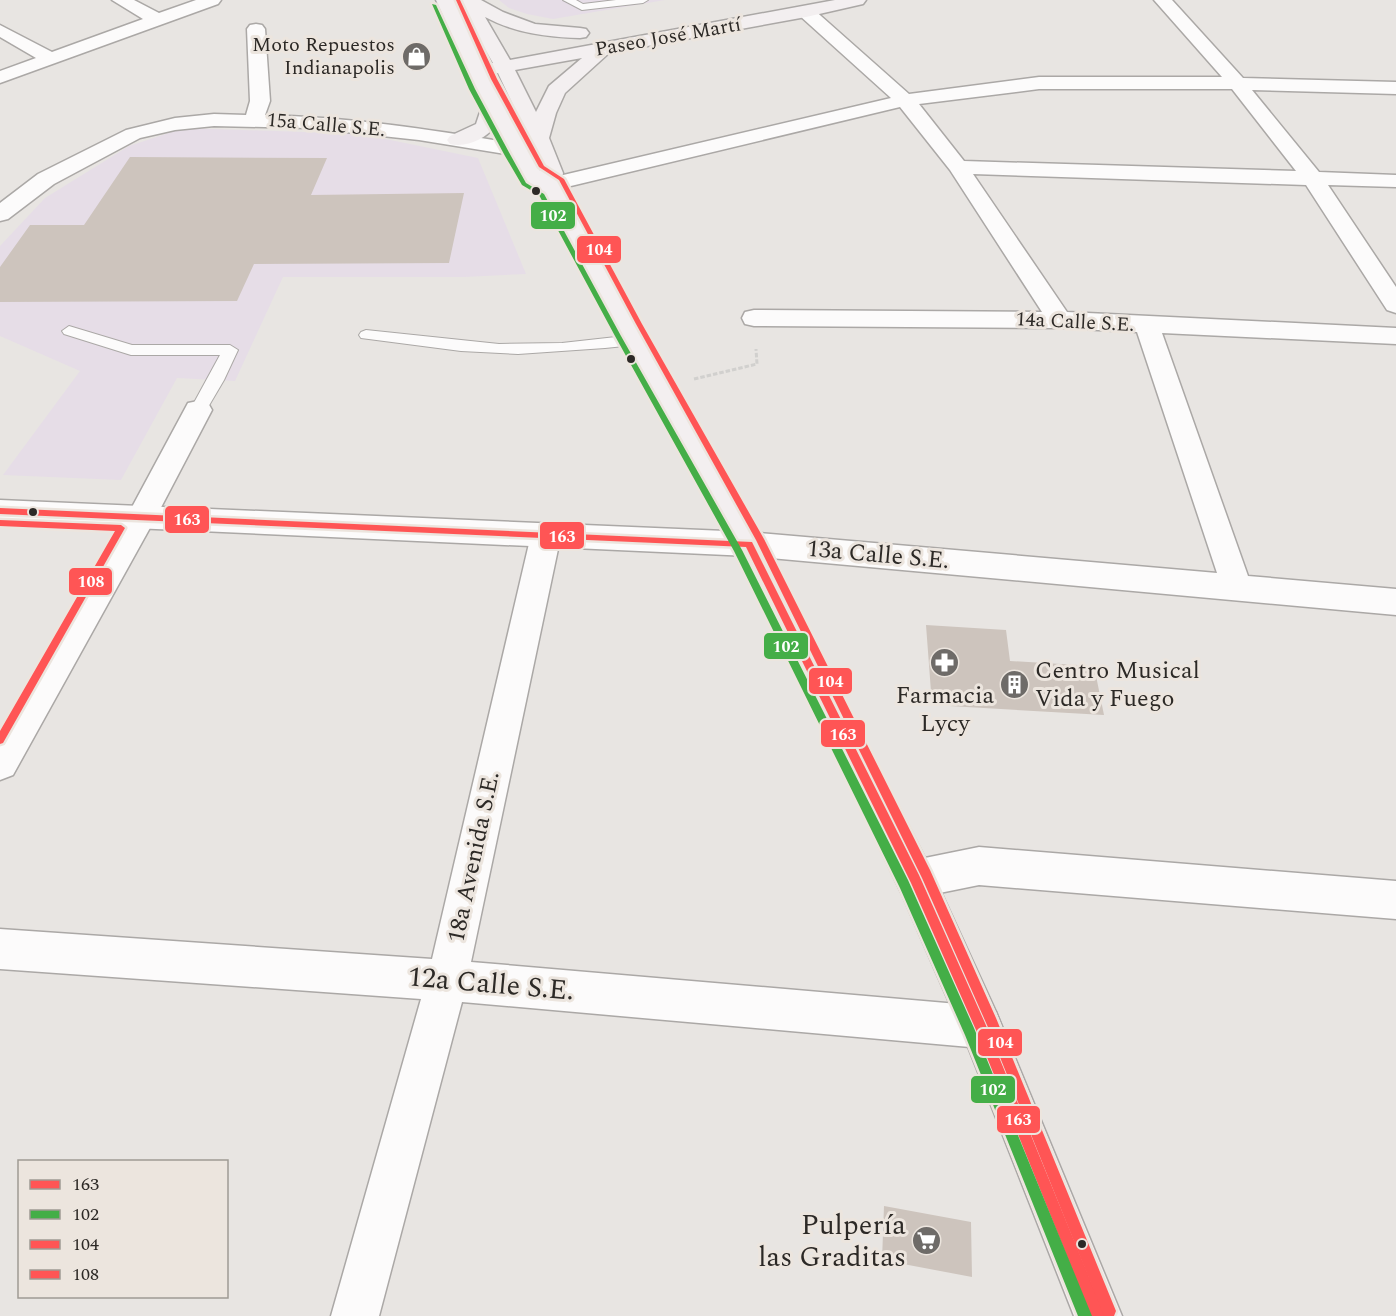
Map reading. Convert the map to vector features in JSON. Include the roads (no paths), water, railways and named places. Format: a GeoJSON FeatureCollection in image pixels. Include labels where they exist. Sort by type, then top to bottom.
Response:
{"type":"FeatureCollection","features":[{"type":"Feature","properties":{"kind":"main road"},"geometry":{"type":"LineString","coordinates":[[446,0],[493,103],[518,150],[533,176],[550,185],[749,544],[915,879],[981,1027],[1098,1316]]}},
{"type":"Feature","properties":{"kind":"main road"},"geometry":{"type":"LineString","coordinates":[[468,0],[492,15],[526,29],[580,33]]}},
{"type":"Feature","properties":{"kind":"main road"},"geometry":{"type":"LineString","coordinates":[[468,0],[500,58],[539,138],[552,173],[550,185]]}},
{"type":"Feature","properties":{"kind":"main road","name":"Paseo José Martí"},"geometry":{"type":"LineString","coordinates":[[634,25],[857,0]]}},
{"type":"Feature","properties":{"kind":"main road","name":"Paseo José Martí"},"geometry":{"type":"LineString","coordinates":[[474,62],[802,6]]}},
{"type":"Feature","properties":{"kind":"main road","name":"Paseo José Martí"},"geometry":{"type":"LineString","coordinates":[[500,58],[580,33],[602,39]]}},
{"type":"Feature","properties":{"kind":"main road"},"geometry":{"type":"LineString","coordinates":[[539,138],[556,90],[602,39]]}},
{"type":"Feature","properties":{"kind":"main road"},"geometry":{"type":"LineString","coordinates":[[457,140],[483,130],[489,122],[493,103]]}},
{"type":"Feature","properties":{"kind":"street"},"geometry":{"type":"LineString","coordinates":[[121,0],[158,20]]}},
{"type":"Feature","properties":{"kind":"street"},"geometry":{"type":"LineString","coordinates":[[0,77],[212,0]]}},
{"type":"Feature","properties":{"kind":"street"},"geometry":{"type":"LineString","coordinates":[[1163,0],[1237,83],[1312,177],[1396,305]]}},
{"type":"Feature","properties":{"kind":"street"},"geometry":{"type":"LineString","coordinates":[[802,6],[905,100],[958,167],[1060,320]]}},
{"type":"Feature","properties":{"kind":"street"},"geometry":{"type":"LineString","coordinates":[[254,119],[260,101],[256,29]]}},
{"type":"Feature","properties":{"kind":"street"},"geometry":{"type":"LineString","coordinates":[[0,30],[50,58]]}},
{"type":"Feature","properties":{"kind":"street"},"geometry":{"type":"LineString","coordinates":[[550,185],[905,100],[1039,83],[1237,83],[1396,88]]}},
{"type":"Feature","properties":{"kind":"street","name":"15a Calle S.E."},"geometry":{"type":"LineString","coordinates":[[0,214],[46,179],[133,134],[175,124],[254,119],[308,122],[457,140],[518,150]]}},
{"type":"Feature","properties":{"kind":"street"},"geometry":{"type":"LineString","coordinates":[[958,167],[1396,181]]}},
{"type":"Feature","properties":{"kind":"street","name":"14a Calle S.E."},"geometry":{"type":"LineString","coordinates":[[754,318],[1060,320],[1395,338]]}},
{"type":"Feature","properties":{"kind":"street"},"geometry":{"type":"LineString","coordinates":[[1147,325],[1237,588]]}},
{"type":"Feature","properties":{"kind":"street"},"geometry":{"type":"LineString","coordinates":[[0,764],[141,517],[198,410]]}},
{"type":"Feature","properties":{"kind":"street","name":"13a Calle S.E."},"geometry":{"type":"LineString","coordinates":[[0,511],[749,544],[1396,602]]}},
{"type":"Feature","properties":{"kind":"street","name":"18a Avenida S.E."},"geometry":{"type":"LineString","coordinates":[[355,1316],[447,980],[546,535]]}},
{"type":"Feature","properties":{"kind":"street"},"geometry":{"type":"LineString","coordinates":[[915,879],[979,866],[1395,901]]}},
{"type":"Feature","properties":{"kind":"street","name":"12a Calle S.E."},"geometry":{"type":"LineString","coordinates":[[0,948],[447,980],[981,1027]]}},
{"type":"Feature","properties":{"kind":"lane"},"geometry":{"type":"LineString","coordinates":[[568,0],[582,7],[643,0]]}},
{"type":"Feature","properties":{"kind":"lane"},"geometry":{"type":"LineString","coordinates":[[69,331],[131,350],[230,350],[198,410]]}},
{"type":"Feature","properties":{"kind":"lane"},"geometry":{"type":"LineString","coordinates":[[366,335],[467,347],[519,349],[584,346],[634,340]]}},
{"type":"Feature","properties":{"kind":"place","name":"Moto Repuestos Indianapolis"},"geometry":{"type":"Point","coordinates":[416,56]}},
{"type":"Feature","properties":{"kind":"place","name":"Farmacia Lycy"},"geometry":{"type":"Point","coordinates":[945,663]}},
{"type":"Feature","properties":{"kind":"place","name":"Centro Musical Vida y Fuego"},"geometry":{"type":"Point","coordinates":[1014,685]}},
{"type":"Feature","properties":{"kind":"place","name":"Pulpería las Graditas"},"geometry":{"type":"Point","coordinates":[927,1241]}}]}
